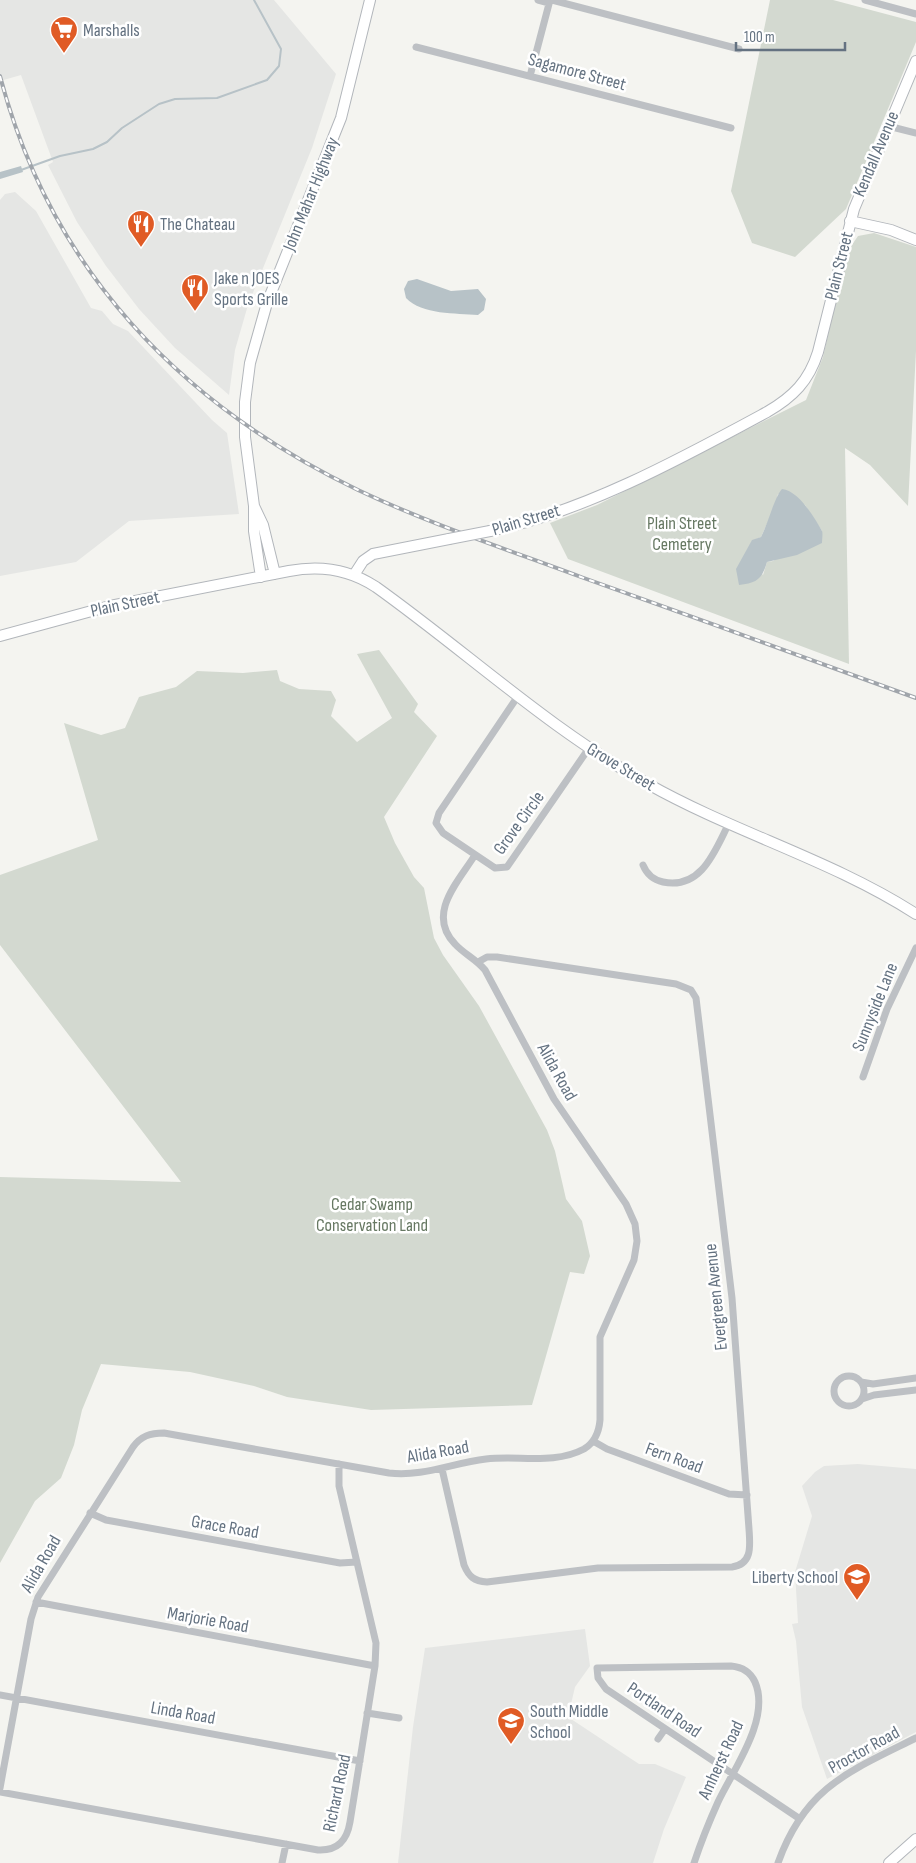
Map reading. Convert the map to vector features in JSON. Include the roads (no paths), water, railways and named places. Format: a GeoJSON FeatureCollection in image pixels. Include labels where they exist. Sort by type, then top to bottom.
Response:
{"type":"FeatureCollection","features":[{"type":"Feature","properties":{"kind":"street","name":"John Mahar Highway"},"geometry":{"type":"LineString","coordinates":[[261,577],[254,531],[254,506],[245,437],[248,373],[254,344],[267,303],[347,99],[370,0]]}},
{"type":"Feature","properties":{"kind":"street"},"geometry":{"type":"LineString","coordinates":[[538,0],[550,1],[739,49]]}},
{"type":"Feature","properties":{"kind":"street"},"geometry":{"type":"LineString","coordinates":[[865,0],[916,14]]}},
{"type":"Feature","properties":{"kind":"street"},"geometry":{"type":"LineString","coordinates":[[530,76],[550,1]]}},
{"type":"Feature","properties":{"kind":"street","name":"Sagamore Street"},"geometry":{"type":"LineString","coordinates":[[416,47],[731,128]]}},
{"type":"Feature","properties":{"kind":"street","name":"Kendall Avenue"},"geometry":{"type":"LineString","coordinates":[[850,221],[862,186],[916,60]]}},
{"type":"Feature","properties":{"kind":"street"},"geometry":{"type":"LineString","coordinates":[[888,126],[916,133]]}},
{"type":"Feature","properties":{"kind":"street","name":"Plain Street"},"geometry":{"type":"LineString","coordinates":[[0,636],[115,605],[275,574],[317,568],[336,570],[354,575],[362,562],[373,554],[490,531],[537,519],[619,486],[711,441],[790,398],[805,381],[816,360],[850,221],[891,230],[916,240]]}},
{"type":"Feature","properties":{"kind":"street","name":"John Mahar Highway"},"geometry":{"type":"LineString","coordinates":[[254,506],[264,525],[275,574]]}},
{"type":"Feature","properties":{"kind":"street","name":"Grove Street"},"geometry":{"type":"LineString","coordinates":[[354,575],[381,591],[589,748],[655,788],[728,825],[855,880],[916,914]]}},
{"type":"Feature","properties":{"kind":"street","name":"Grove Circle"},"geometry":{"type":"LineString","coordinates":[[518,696],[437,816],[437,826],[440,831],[498,869],[510,866],[589,748]]}},
{"type":"Feature","properties":{"kind":"street"},"geometry":{"type":"LineString","coordinates":[[644,865],[650,875],[662,882],[676,883],[692,878],[708,863],[728,825]]}},
{"type":"Feature","properties":{"kind":"street"},"geometry":{"type":"LineString","coordinates":[[475,854],[445,902],[442,919],[446,931],[454,942],[478,962]]}},
{"type":"Feature","properties":{"kind":"street","name":"Sunnyside Lane"},"geometry":{"type":"LineString","coordinates":[[863,1077],[888,1009],[916,948]]}},
{"type":"Feature","properties":{"kind":"street","name":"Evergreen Avenue"},"geometry":{"type":"LineString","coordinates":[[442,1469],[464,1565],[470,1576],[479,1581],[598,1568],[740,1566],[747,1559],[749,1551],[747,1495],[732,1298],[697,1003],[694,994],[687,987],[676,984],[514,959],[491,957],[478,962]]}},
{"type":"Feature","properties":{"kind":"street","name":"Alida Road"},"geometry":{"type":"LineString","coordinates":[[0,1788],[36,1602],[45,1582],[133,1446],[142,1438],[152,1434],[164,1434],[397,1474],[422,1473],[486,1459],[567,1455],[584,1448],[593,1441],[600,1420],[600,1337],[634,1260],[637,1241],[635,1224],[626,1204],[551,1095],[487,974],[478,962]]}},
{"type":"Feature","properties":{"kind":"street"},"geometry":{"type":"LineString","coordinates":[[916,1378],[883,1383],[861,1382],[852,1376],[843,1377],[835,1385],[833,1393],[838,1402],[845,1406],[855,1406],[862,1399],[874,1395],[916,1390]]}},
{"type":"Feature","properties":{"kind":"street"},"geometry":{"type":"LineString","coordinates":[[861,1382],[864,1389],[862,1399]]}},
{"type":"Feature","properties":{"kind":"street","name":"Fern Road"},"geometry":{"type":"LineString","coordinates":[[593,1441],[607,1449],[729,1494],[747,1495]]}},
{"type":"Feature","properties":{"kind":"street","name":"Richard Road"},"geometry":{"type":"LineString","coordinates":[[0,1792],[323,1850],[336,1847],[343,1842],[349,1827],[375,1666],[375,1638],[339,1486],[339,1464]]}},
{"type":"Feature","properties":{"kind":"street","name":"Grace Road"},"geometry":{"type":"LineString","coordinates":[[90,1513],[101,1519],[125,1524],[340,1563],[357,1562]]}},
{"type":"Feature","properties":{"kind":"street","name":"Marjorie Road"},"geometry":{"type":"LineString","coordinates":[[36,1602],[375,1666]]}},
{"type":"Feature","properties":{"kind":"street","name":"Amherst Road"},"geometry":{"type":"LineString","coordinates":[[597,1668],[731,1666],[748,1671],[757,1688],[757,1717],[751,1737],[710,1820],[694,1863]]}},
{"type":"Feature","properties":{"kind":"street","name":"Portland Road"},"geometry":{"type":"LineString","coordinates":[[597,1668],[597,1675],[603,1687],[800,1819]]}},
{"type":"Feature","properties":{"kind":"street","name":"Linda Road"},"geometry":{"type":"LineString","coordinates":[[0,1695],[360,1761]]}},
{"type":"Feature","properties":{"kind":"street"},"geometry":{"type":"LineString","coordinates":[[367,1714],[399,1718]]}},
{"type":"Feature","properties":{"kind":"street"},"geometry":{"type":"LineString","coordinates":[[658,1739],[665,1729]]}},
{"type":"Feature","properties":{"kind":"street","name":"Proctor Road"},"geometry":{"type":"LineString","coordinates":[[778,1863],[800,1819],[822,1793],[840,1777],[916,1738]]}},
{"type":"Feature","properties":{"kind":"street"},"geometry":{"type":"LineString","coordinates":[[889,1863],[916,1839]]}},
{"type":"Feature","properties":{"kind":"street"},"geometry":{"type":"LineString","coordinates":[[282,1863],[286,1844]]}},
{"type":"Feature","properties":{"kind":"waterway"},"geometry":{"type":"LineString","coordinates":[[21,170],[60,156],[93,149],[107,142],[122,128],[159,104],[175,99],[217,98],[267,80],[279,66],[281,49],[254,0]]}},
{"type":"Feature","properties":{"kind":"railway"},"geometry":{"type":"LineString","coordinates":[[0,76],[23,146],[52,210],[89,270],[131,323],[180,372],[234,416],[294,455],[358,490],[413,514],[496,546],[916,698]]}},
{"type":"Feature","properties":{"kind":"place","name":"Marshalls"},"geometry":{"type":"Point","coordinates":[64,54]}},
{"type":"Feature","properties":{"kind":"place","name":"The Chateau"},"geometry":{"type":"Point","coordinates":[141,248]}},
{"type":"Feature","properties":{"kind":"place","name":"Jake n JOES Sports Grille"},"geometry":{"type":"Point","coordinates":[195,312]}},
{"type":"Feature","properties":{"kind":"place","name":"Liberty School"},"geometry":{"type":"Point","coordinates":[857,1601]}},
{"type":"Feature","properties":{"kind":"place","name":"South Middle School"},"geometry":{"type":"Point","coordinates":[511,1745]}},
{"type":"Feature","properties":{"kind":"park label","name":"Plain Street Cemetery"},"geometry":{"type":"Point","coordinates":[682,533]}},
{"type":"Feature","properties":{"kind":"park label","name":"Cedar Swamp Conservation Land"},"geometry":{"type":"Point","coordinates":[372,1214]}}]}
